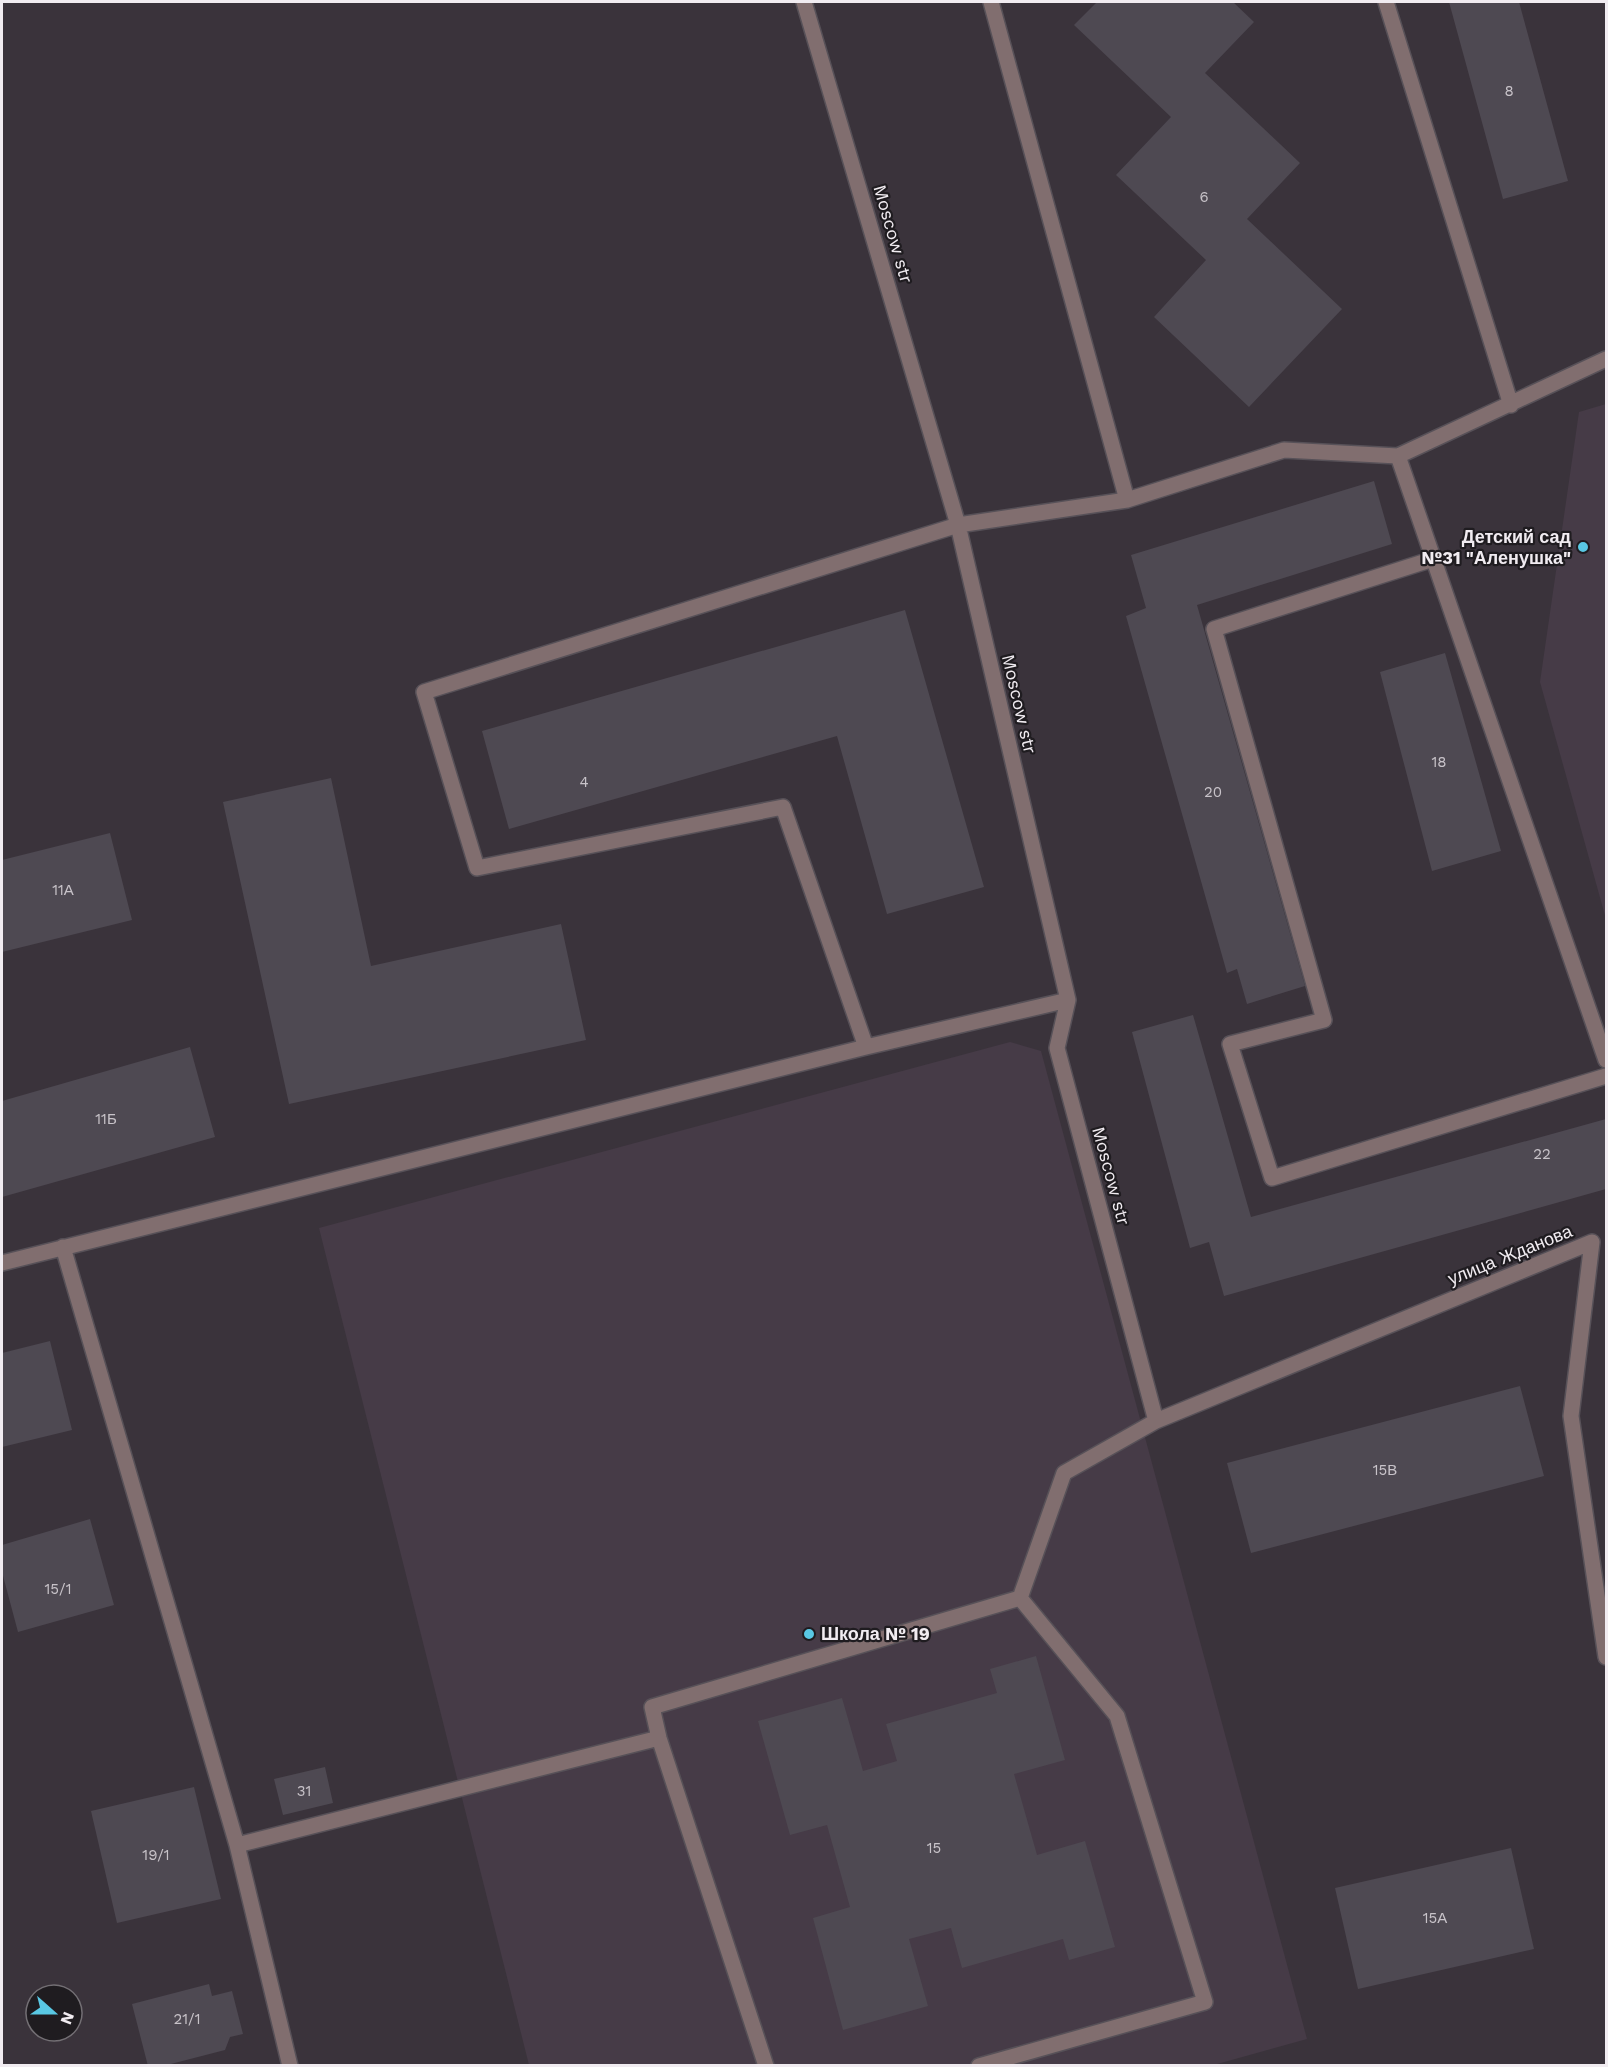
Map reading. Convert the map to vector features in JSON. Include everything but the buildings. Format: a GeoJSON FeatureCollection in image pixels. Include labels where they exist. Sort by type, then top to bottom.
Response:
{"type":"FeatureCollection","features":[{"type":"Feature","properties":{"kind":"street","name":"Moscow str"},"geometry":{"type":"LineString","coordinates":[[804,2],[958,525],[1068,1000],[1057,1047],[1156,1421]]}},
{"type":"Feature","properties":{"kind":"street"},"geometry":{"type":"LineString","coordinates":[[992,2],[1126,500]]}},
{"type":"Feature","properties":{"kind":"street"},"geometry":{"type":"LineString","coordinates":[[1386,2],[1511,405]]}},
{"type":"Feature","properties":{"kind":"street"},"geometry":{"type":"LineString","coordinates":[[866,1047],[783,807],[477,868],[424,692],[958,525],[1126,500],[1284,450],[1398,456],[1606,360]]}},
{"type":"Feature","properties":{"kind":"street"},"geometry":{"type":"LineString","coordinates":[[1398,456],[1606,1060]]}},
{"type":"Feature","properties":{"kind":"street"},"geometry":{"type":"LineString","coordinates":[[1433,559],[1214,629],[1324,1020],[1230,1044],[1272,1178],[1606,1076]]}},
{"type":"Feature","properties":{"kind":"street"},"geometry":{"type":"LineString","coordinates":[[2,1263],[866,1047],[1068,1000]]}},
{"type":"Feature","properties":{"kind":"street","name":"улица Жданова"},"geometry":{"type":"LineString","coordinates":[[1156,1421],[1592,1242],[1571,1416],[1606,1657]]}},
{"type":"Feature","properties":{"kind":"street"},"geometry":{"type":"LineString","coordinates":[[63,1247],[237,1845],[290,2066]]}},
{"type":"Feature","properties":{"kind":"street"},"geometry":{"type":"LineString","coordinates":[[1020,1598],[1064,1473],[1156,1421]]}},
{"type":"Feature","properties":{"kind":"street"},"geometry":{"type":"LineString","coordinates":[[766,2066],[659,1738],[652,1707],[1020,1598]]}},
{"type":"Feature","properties":{"kind":"street"},"geometry":{"type":"LineString","coordinates":[[978,2066],[1205,2002],[1117,1716],[1020,1598]]}},
{"type":"Feature","properties":{"kind":"street"},"geometry":{"type":"LineString","coordinates":[[237,1845],[659,1738]]}},
{"type":"Feature","properties":{"kind":"shaded area","name":"Детский сад №31 \"Аленушка\""},"geometry":{"type":"Polygon","coordinates":[[[1606,404],[1606,919],[1540,682],[1579,412],[1606,404]]]}},
{"type":"Feature","properties":{"kind":"shaded area","name":"Школа № 19"},"geometry":{"type":"Polygon","coordinates":[[[1010,1042],[1041,1051],[1307,2039],[1210,2066],[529,2065],[319,1228],[1010,1042]]]}},
{"type":"Feature","properties":{"kind":"place","name":"Детский сад №31 \"Аленушка\""},"geometry":{"type":"Point","coordinates":[1583,547]}},
{"type":"Feature","properties":{"kind":"place","name":"Школа № 19"},"geometry":{"type":"Point","coordinates":[809,1634]}}]}
